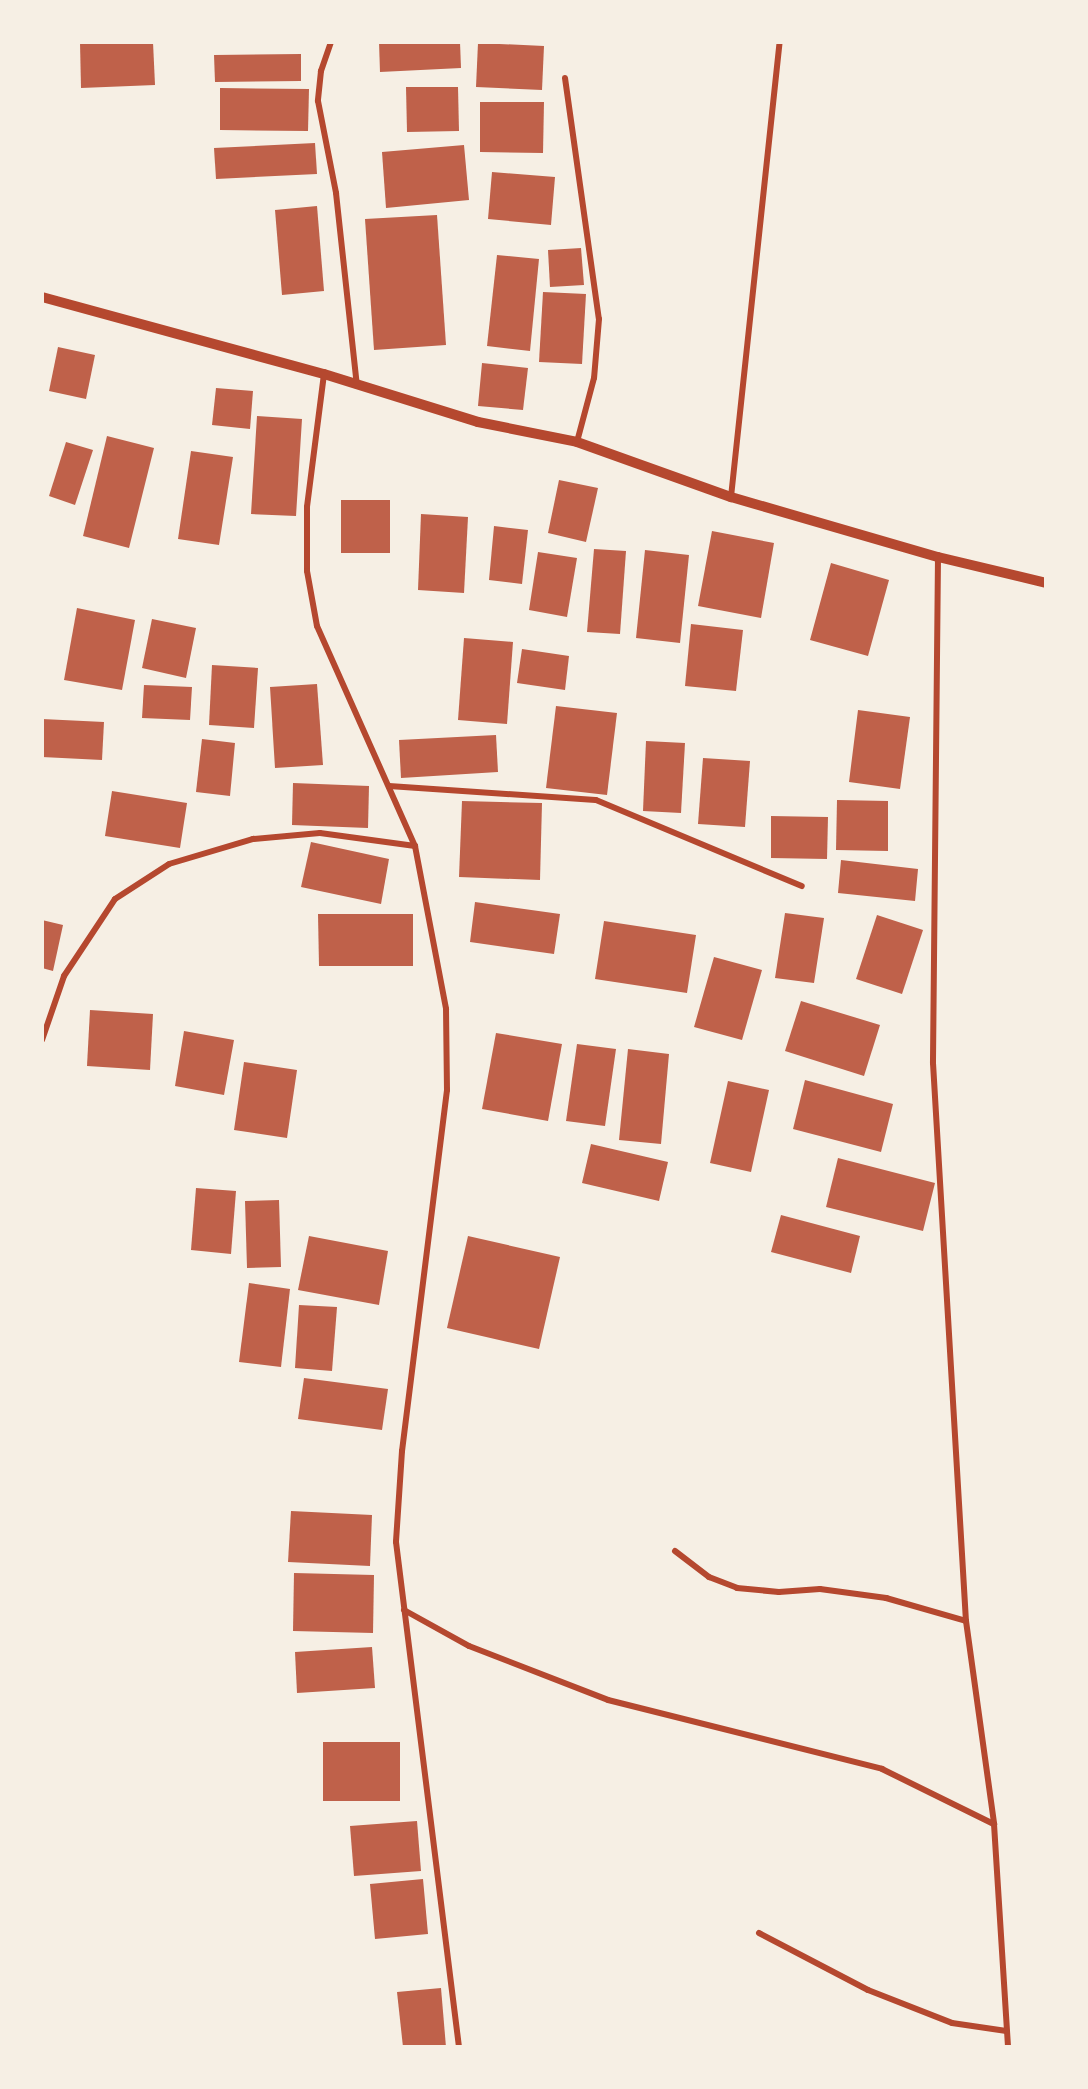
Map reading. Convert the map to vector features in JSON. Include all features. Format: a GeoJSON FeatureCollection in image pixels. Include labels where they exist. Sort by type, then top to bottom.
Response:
{"type":"FeatureCollection","features":[{"type":"Feature","properties":{"kind":"street"},"geometry":{"type":"LineString","coordinates":[[332,42],[321,71],[318,101],[336,193],[357,386]]}},
{"type":"Feature","properties":{"kind":"street"},"geometry":{"type":"LineString","coordinates":[[731,497],[780,42]]}},
{"type":"Feature","properties":{"kind":"street"},"geometry":{"type":"LineString","coordinates":[[565,78],[599,319],[594,378],[577,442]]}},
{"type":"Feature","properties":{"kind":"street"},"geometry":{"type":"LineString","coordinates":[[42,297],[324,374],[478,422],[577,442],[731,497],[938,557],[1046,583]]}},
{"type":"Feature","properties":{"kind":"street"},"geometry":{"type":"LineString","coordinates":[[324,374],[307,507],[307,571],[317,626],[415,846],[446,1009],[447,1090],[398,1493],[396,1542],[459,2047]]}},
{"type":"Feature","properties":{"kind":"street"},"geometry":{"type":"LineString","coordinates":[[938,557],[933,1063],[966,1621],[994,1824],[1008,2047]]}},
{"type":"Feature","properties":{"kind":"street"},"geometry":{"type":"LineString","coordinates":[[389,786],[596,800],[802,886]]}},
{"type":"Feature","properties":{"kind":"street"},"geometry":{"type":"LineString","coordinates":[[42,1040],[64,976],[115,899],[169,864],[253,839],[320,833],[415,846]]}},
{"type":"Feature","properties":{"kind":"street"},"geometry":{"type":"LineString","coordinates":[[675,1551],[709,1577],[737,1588],[779,1592],[820,1589],[886,1598],[966,1621]]}},
{"type":"Feature","properties":{"kind":"street"},"geometry":{"type":"LineString","coordinates":[[404,1610],[469,1646],[608,1700],[882,1769],[994,1824]]}},
{"type":"Feature","properties":{"kind":"street"},"geometry":{"type":"LineString","coordinates":[[759,1933],[879,1994],[952,2023],[1006,2031]]}},
{"type":"Feature","properties":{"kind":"building"},"geometry":{"type":"Polygon","coordinates":[[[80,42],[153,42],[155,85],[81,88],[80,42]]]}},
{"type":"Feature","properties":{"kind":"building"},"geometry":{"type":"Polygon","coordinates":[[[379,42],[460,42],[461,68],[380,72],[379,42]]]}},
{"type":"Feature","properties":{"kind":"building"},"geometry":{"type":"Polygon","coordinates":[[[478,43],[544,46],[542,90],[476,87],[478,43]]]}},
{"type":"Feature","properties":{"kind":"building"},"geometry":{"type":"Polygon","coordinates":[[[301,54],[301,81],[215,82],[214,55],[301,54]]]}},
{"type":"Feature","properties":{"kind":"building"},"geometry":{"type":"Polygon","coordinates":[[[406,87],[458,87],[459,131],[407,132],[406,87]]]}},
{"type":"Feature","properties":{"kind":"building"},"geometry":{"type":"Polygon","coordinates":[[[220,88],[309,89],[308,131],[220,130],[220,88]]]}},
{"type":"Feature","properties":{"kind":"building"},"geometry":{"type":"Polygon","coordinates":[[[480,102],[544,102],[543,153],[480,152],[480,102]]]}},
{"type":"Feature","properties":{"kind":"building"},"geometry":{"type":"Polygon","coordinates":[[[315,143],[317,174],[216,179],[214,148],[315,143]]]}},
{"type":"Feature","properties":{"kind":"building"},"geometry":{"type":"Polygon","coordinates":[[[464,145],[469,200],[386,208],[382,152],[464,145]]]}},
{"type":"Feature","properties":{"kind":"building"},"geometry":{"type":"Polygon","coordinates":[[[492,172],[555,177],[551,225],[488,219],[492,172]]]}},
{"type":"Feature","properties":{"kind":"building"},"geometry":{"type":"Polygon","coordinates":[[[317,206],[324,291],[282,295],[275,210],[317,206]]]}},
{"type":"Feature","properties":{"kind":"building"},"geometry":{"type":"Polygon","coordinates":[[[437,215],[446,345],[374,350],[365,219],[437,215]]]}},
{"type":"Feature","properties":{"kind":"building"},"geometry":{"type":"Polygon","coordinates":[[[581,248],[584,285],[550,287],[548,250],[581,248]]]}},
{"type":"Feature","properties":{"kind":"building"},"geometry":{"type":"Polygon","coordinates":[[[497,255],[539,259],[530,351],[487,346],[497,255]]]}},
{"type":"Feature","properties":{"kind":"building"},"geometry":{"type":"Polygon","coordinates":[[[543,292],[586,294],[582,364],[539,362],[543,292]]]}},
{"type":"Feature","properties":{"kind":"building"},"geometry":{"type":"Polygon","coordinates":[[[58,347],[95,355],[86,399],[49,391],[58,347]]]}},
{"type":"Feature","properties":{"kind":"building"},"geometry":{"type":"Polygon","coordinates":[[[482,363],[528,368],[523,410],[478,406],[482,363]]]}},
{"type":"Feature","properties":{"kind":"building"},"geometry":{"type":"Polygon","coordinates":[[[216,388],[253,391],[250,429],[212,425],[216,388]]]}},
{"type":"Feature","properties":{"kind":"building"},"geometry":{"type":"Polygon","coordinates":[[[257,416],[302,419],[296,516],[251,514],[257,416]]]}},
{"type":"Feature","properties":{"kind":"building"},"geometry":{"type":"Polygon","coordinates":[[[107,436],[154,448],[129,548],[83,536],[107,436]]]}},
{"type":"Feature","properties":{"kind":"building"},"geometry":{"type":"Polygon","coordinates":[[[66,442],[93,450],[75,505],[49,496],[66,442]]]}},
{"type":"Feature","properties":{"kind":"building"},"geometry":{"type":"Polygon","coordinates":[[[191,451],[233,457],[219,545],[178,539],[191,451]]]}},
{"type":"Feature","properties":{"kind":"building"},"geometry":{"type":"Polygon","coordinates":[[[559,480],[598,488],[586,542],[548,533],[559,480]]]}},
{"type":"Feature","properties":{"kind":"building"},"geometry":{"type":"Polygon","coordinates":[[[341,500],[390,500],[390,553],[341,553],[341,500]]]}},
{"type":"Feature","properties":{"kind":"building"},"geometry":{"type":"Polygon","coordinates":[[[421,514],[468,517],[464,593],[418,590],[421,514]]]}},
{"type":"Feature","properties":{"kind":"building"},"geometry":{"type":"Polygon","coordinates":[[[494,526],[528,530],[522,584],[489,580],[494,526]]]}},
{"type":"Feature","properties":{"kind":"building"},"geometry":{"type":"Polygon","coordinates":[[[712,531],[774,543],[761,618],[698,606],[712,531]]]}},
{"type":"Feature","properties":{"kind":"building"},"geometry":{"type":"Polygon","coordinates":[[[594,549],[626,551],[620,634],[587,632],[594,549]]]}},
{"type":"Feature","properties":{"kind":"building"},"geometry":{"type":"Polygon","coordinates":[[[645,550],[689,555],[680,643],[636,638],[645,550]]]}},
{"type":"Feature","properties":{"kind":"building"},"geometry":{"type":"Polygon","coordinates":[[[538,552],[577,558],[567,617],[529,610],[538,552]]]}},
{"type":"Feature","properties":{"kind":"building"},"geometry":{"type":"Polygon","coordinates":[[[831,563],[889,580],[868,656],[810,640],[831,563]]]}},
{"type":"Feature","properties":{"kind":"building"},"geometry":{"type":"Polygon","coordinates":[[[77,608],[135,620],[122,690],[64,680],[77,608]]]}},
{"type":"Feature","properties":{"kind":"building"},"geometry":{"type":"Polygon","coordinates":[[[152,619],[196,628],[186,678],[142,668],[152,619]]]}},
{"type":"Feature","properties":{"kind":"building"},"geometry":{"type":"Polygon","coordinates":[[[691,624],[743,630],[736,691],[685,686],[691,624]]]}},
{"type":"Feature","properties":{"kind":"building"},"geometry":{"type":"Polygon","coordinates":[[[464,638],[513,642],[507,724],[458,720],[464,638]]]}},
{"type":"Feature","properties":{"kind":"building"},"geometry":{"type":"Polygon","coordinates":[[[522,649],[569,656],[565,690],[517,683],[522,649]]]}},
{"type":"Feature","properties":{"kind":"building"},"geometry":{"type":"Polygon","coordinates":[[[212,665],[258,668],[254,728],[209,725],[212,665]]]}},
{"type":"Feature","properties":{"kind":"building"},"geometry":{"type":"Polygon","coordinates":[[[317,684],[323,765],[275,768],[270,687],[317,684]]]}},
{"type":"Feature","properties":{"kind":"building"},"geometry":{"type":"Polygon","coordinates":[[[144,685],[192,687],[190,720],[142,718],[144,685]]]}},
{"type":"Feature","properties":{"kind":"building"},"geometry":{"type":"Polygon","coordinates":[[[556,706],[617,713],[607,795],[546,788],[556,706]]]}},
{"type":"Feature","properties":{"kind":"building"},"geometry":{"type":"Polygon","coordinates":[[[858,710],[910,717],[900,789],[849,782],[858,710]]]}},
{"type":"Feature","properties":{"kind":"building"},"geometry":{"type":"Polygon","coordinates":[[[42,719],[104,722],[102,760],[42,757],[42,719]]]}},
{"type":"Feature","properties":{"kind":"building"},"geometry":{"type":"Polygon","coordinates":[[[496,735],[498,772],[401,778],[399,740],[496,735]]]}},
{"type":"Feature","properties":{"kind":"building"},"geometry":{"type":"Polygon","coordinates":[[[202,739],[235,743],[230,796],[196,792],[202,739]]]}},
{"type":"Feature","properties":{"kind":"building"},"geometry":{"type":"Polygon","coordinates":[[[646,741],[685,743],[681,813],[643,811],[646,741]]]}},
{"type":"Feature","properties":{"kind":"building"},"geometry":{"type":"Polygon","coordinates":[[[703,758],[750,761],[745,827],[698,824],[703,758]]]}},
{"type":"Feature","properties":{"kind":"building"},"geometry":{"type":"Polygon","coordinates":[[[293,783],[369,786],[368,828],[292,825],[293,783]]]}},
{"type":"Feature","properties":{"kind":"building"},"geometry":{"type":"Polygon","coordinates":[[[112,791],[187,803],[180,848],[105,836],[112,791]]]}},
{"type":"Feature","properties":{"kind":"building"},"geometry":{"type":"Polygon","coordinates":[[[837,800],[888,801],[888,851],[836,850],[837,800]]]}},
{"type":"Feature","properties":{"kind":"building"},"geometry":{"type":"Polygon","coordinates":[[[462,801],[542,803],[540,880],[459,877],[462,801]]]}},
{"type":"Feature","properties":{"kind":"building"},"geometry":{"type":"Polygon","coordinates":[[[771,816],[828,817],[827,859],[771,858],[771,816]]]}},
{"type":"Feature","properties":{"kind":"building"},"geometry":{"type":"Polygon","coordinates":[[[311,842],[389,859],[381,904],[301,887],[311,842]]]}},
{"type":"Feature","properties":{"kind":"building"},"geometry":{"type":"Polygon","coordinates":[[[841,860],[918,869],[915,901],[838,893],[841,860]]]}},
{"type":"Feature","properties":{"kind":"building"},"geometry":{"type":"Polygon","coordinates":[[[475,902],[560,914],[554,954],[470,942],[475,902]]]}},
{"type":"Feature","properties":{"kind":"building"},"geometry":{"type":"Polygon","coordinates":[[[785,913],[824,918],[814,983],[775,978],[785,913]]]}},
{"type":"Feature","properties":{"kind":"building"},"geometry":{"type":"Polygon","coordinates":[[[318,914],[413,914],[413,966],[319,966],[318,914]]]}},
{"type":"Feature","properties":{"kind":"building"},"geometry":{"type":"Polygon","coordinates":[[[877,915],[923,930],[902,994],[856,979],[877,915]]]}},
{"type":"Feature","properties":{"kind":"building"},"geometry":{"type":"Polygon","coordinates":[[[42,920],[63,925],[53,971],[42,968],[42,920]]]}},
{"type":"Feature","properties":{"kind":"building"},"geometry":{"type":"Polygon","coordinates":[[[604,921],[696,935],[687,993],[595,979],[604,921]]]}},
{"type":"Feature","properties":{"kind":"building"},"geometry":{"type":"Polygon","coordinates":[[[714,957],[762,970],[742,1040],[694,1027],[714,957]]]}},
{"type":"Feature","properties":{"kind":"building"},"geometry":{"type":"Polygon","coordinates":[[[801,1001],[880,1025],[864,1076],[785,1051],[801,1001]]]}},
{"type":"Feature","properties":{"kind":"building"},"geometry":{"type":"Polygon","coordinates":[[[90,1010],[153,1014],[150,1070],[87,1066],[90,1010]]]}},
{"type":"Feature","properties":{"kind":"building"},"geometry":{"type":"Polygon","coordinates":[[[184,1031],[234,1040],[224,1095],[175,1086],[184,1031]]]}},
{"type":"Feature","properties":{"kind":"building"},"geometry":{"type":"Polygon","coordinates":[[[496,1033],[562,1044],[548,1121],[482,1109],[496,1033]]]}},
{"type":"Feature","properties":{"kind":"building"},"geometry":{"type":"Polygon","coordinates":[[[577,1044],[616,1049],[605,1126],[566,1121],[577,1044]]]}},
{"type":"Feature","properties":{"kind":"building"},"geometry":{"type":"Polygon","coordinates":[[[628,1049],[669,1054],[661,1144],[619,1140],[628,1049]]]}},
{"type":"Feature","properties":{"kind":"building"},"geometry":{"type":"Polygon","coordinates":[[[244,1062],[297,1070],[287,1138],[234,1130],[244,1062]]]}},
{"type":"Feature","properties":{"kind":"building"},"geometry":{"type":"Polygon","coordinates":[[[805,1080],[893,1104],[881,1152],[793,1129],[805,1080]]]}},
{"type":"Feature","properties":{"kind":"building"},"geometry":{"type":"Polygon","coordinates":[[[728,1081],[769,1090],[751,1172],[710,1163],[728,1081]]]}},
{"type":"Feature","properties":{"kind":"building"},"geometry":{"type":"Polygon","coordinates":[[[591,1144],[668,1162],[659,1201],[582,1183],[591,1144]]]}},
{"type":"Feature","properties":{"kind":"building"},"geometry":{"type":"Polygon","coordinates":[[[838,1158],[935,1183],[923,1231],[826,1207],[838,1158]]]}},
{"type":"Feature","properties":{"kind":"building"},"geometry":{"type":"Polygon","coordinates":[[[196,1188],[236,1191],[231,1254],[191,1250],[196,1188]]]}},
{"type":"Feature","properties":{"kind":"building"},"geometry":{"type":"Polygon","coordinates":[[[279,1200],[281,1267],[247,1268],[245,1201],[279,1200]]]}},
{"type":"Feature","properties":{"kind":"building"},"geometry":{"type":"Polygon","coordinates":[[[781,1215],[860,1236],[851,1273],[771,1252],[781,1215]]]}},
{"type":"Feature","properties":{"kind":"building"},"geometry":{"type":"Polygon","coordinates":[[[309,1236],[388,1251],[379,1305],[298,1290],[309,1236]]]}},
{"type":"Feature","properties":{"kind":"building"},"geometry":{"type":"Polygon","coordinates":[[[468,1236],[560,1257],[539,1349],[447,1328],[468,1236]]]}},
{"type":"Feature","properties":{"kind":"building"},"geometry":{"type":"Polygon","coordinates":[[[249,1283],[290,1289],[281,1367],[239,1362],[249,1283]]]}},
{"type":"Feature","properties":{"kind":"building"},"geometry":{"type":"Polygon","coordinates":[[[299,1305],[337,1307],[332,1371],[295,1368],[299,1305]]]}},
{"type":"Feature","properties":{"kind":"building"},"geometry":{"type":"Polygon","coordinates":[[[304,1378],[388,1389],[382,1430],[298,1419],[304,1378]]]}},
{"type":"Feature","properties":{"kind":"building"},"geometry":{"type":"Polygon","coordinates":[[[291,1511],[372,1515],[370,1566],[288,1562],[291,1511]]]}},
{"type":"Feature","properties":{"kind":"building"},"geometry":{"type":"Polygon","coordinates":[[[294,1573],[374,1575],[373,1633],[293,1631],[294,1573]]]}},
{"type":"Feature","properties":{"kind":"building"},"geometry":{"type":"Polygon","coordinates":[[[372,1647],[375,1688],[297,1693],[295,1652],[372,1647]]]}},
{"type":"Feature","properties":{"kind":"building"},"geometry":{"type":"Polygon","coordinates":[[[323,1742],[400,1742],[400,1801],[323,1801],[323,1742]]]}},
{"type":"Feature","properties":{"kind":"building"},"geometry":{"type":"Polygon","coordinates":[[[417,1821],[421,1871],[354,1876],[350,1826],[417,1821]]]}},
{"type":"Feature","properties":{"kind":"building"},"geometry":{"type":"Polygon","coordinates":[[[423,1879],[428,1934],[375,1939],[370,1884],[423,1879]]]}},
{"type":"Feature","properties":{"kind":"building"},"geometry":{"type":"Polygon","coordinates":[[[441,1988],[446,2047],[403,2047],[397,1992],[441,1988]]]}}]}
